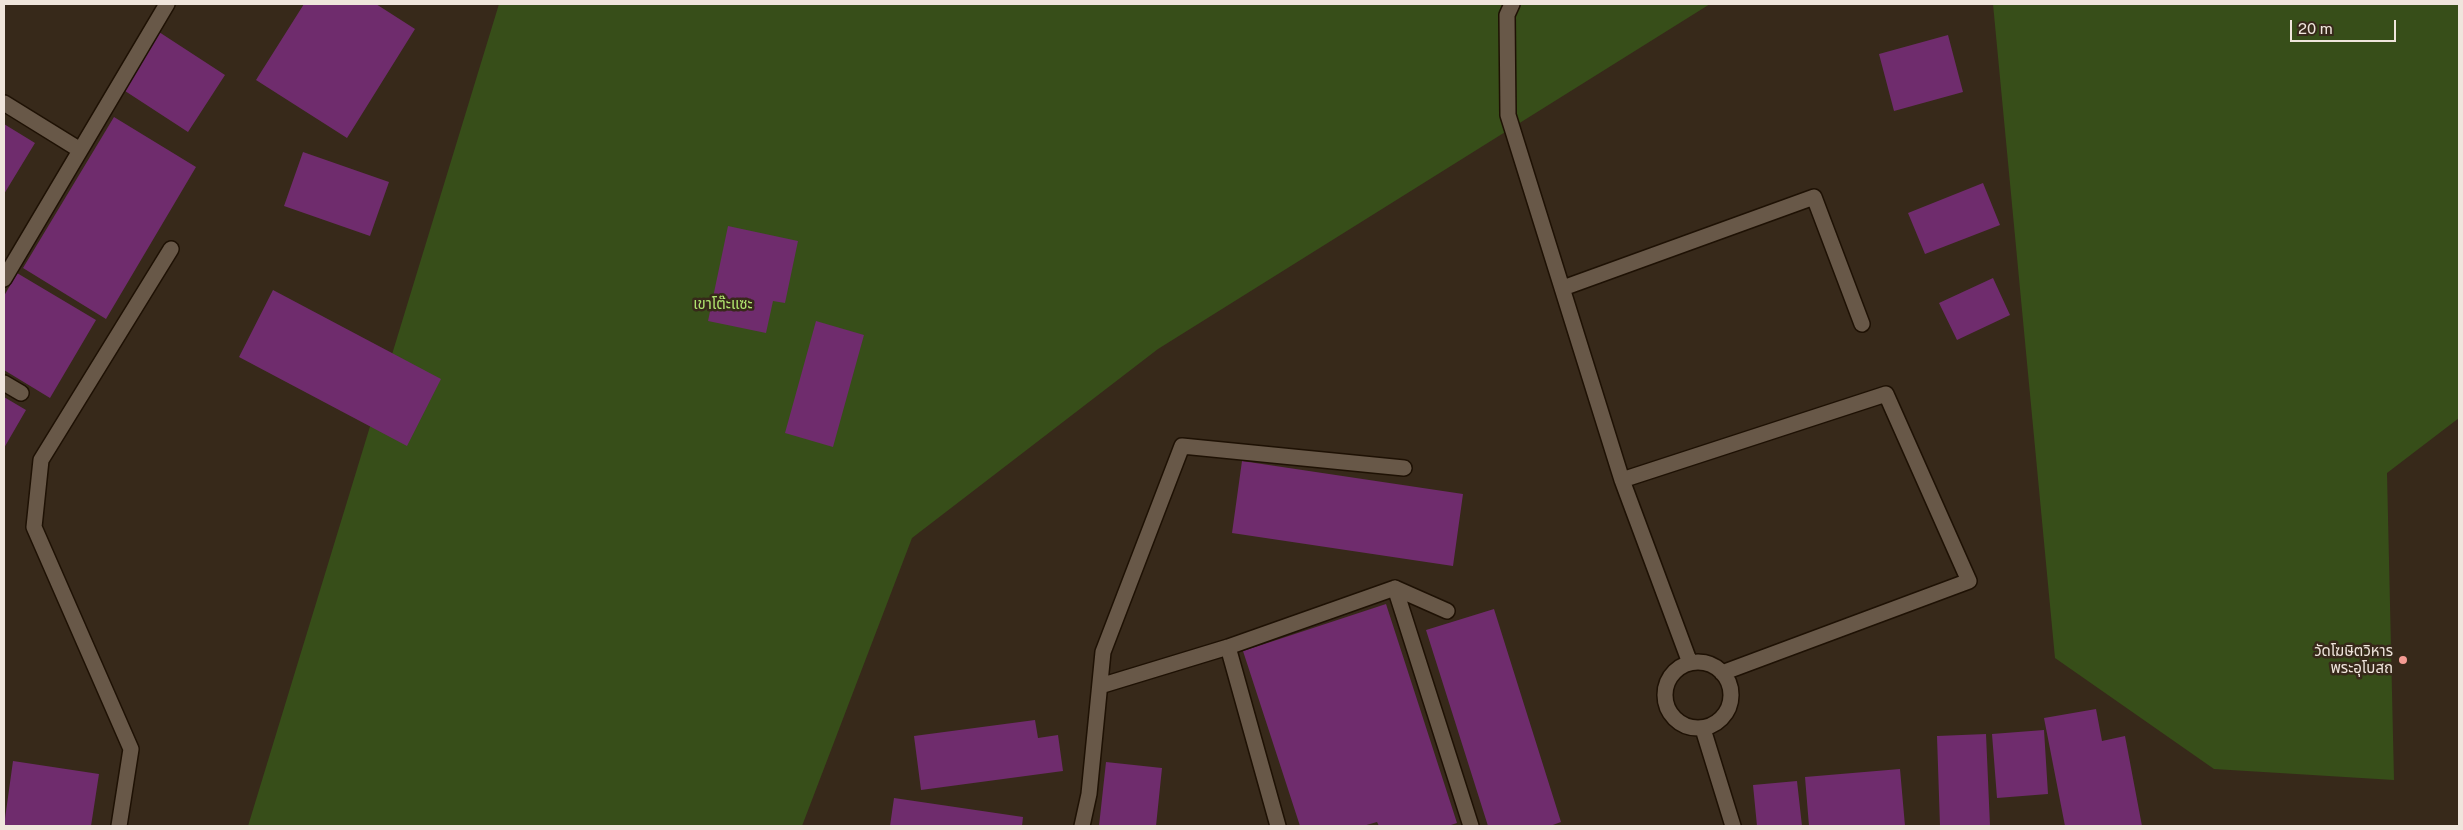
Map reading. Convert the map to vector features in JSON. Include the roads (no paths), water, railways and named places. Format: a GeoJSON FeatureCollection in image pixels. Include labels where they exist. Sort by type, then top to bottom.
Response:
{"type":"FeatureCollection","features":[{"type":"Feature","properties":{"kind":"street"},"geometry":{"type":"LineString","coordinates":[[4,279],[167,4]]}},
{"type":"Feature","properties":{"kind":"street"},"geometry":{"type":"LineString","coordinates":[[1512,4],[1507,15],[1508,114],[1622,480],[1690,662]]}},
{"type":"Feature","properties":{"kind":"street"},"geometry":{"type":"LineString","coordinates":[[4,103],[80,150]]}},
{"type":"Feature","properties":{"kind":"street"},"geometry":{"type":"LineString","coordinates":[[1563,288],[1814,197],[1862,324]]}},
{"type":"Feature","properties":{"kind":"street"},"geometry":{"type":"LineString","coordinates":[[119,826],[131,748],[34,527],[41,460],[171,249]]}},
{"type":"Feature","properties":{"kind":"street"},"geometry":{"type":"LineString","coordinates":[[4,383],[21,393]]}},
{"type":"Feature","properties":{"kind":"street"},"geometry":{"type":"LineString","coordinates":[[1622,480],[1886,394],[1969,581],[1722,673]]}},
{"type":"Feature","properties":{"kind":"street"},"geometry":{"type":"LineString","coordinates":[[1082,826],[1089,794],[1104,652],[1182,446],[1404,468]]}},
{"type":"Feature","properties":{"kind":"street"},"geometry":{"type":"LineString","coordinates":[[1100,686],[1228,647],[1395,588],[1447,611]]}},
{"type":"Feature","properties":{"kind":"street"},"geometry":{"type":"LineString","coordinates":[[1395,588],[1471,826]]}},
{"type":"Feature","properties":{"kind":"street"},"geometry":{"type":"LineString","coordinates":[[1228,647],[1278,826]]}},
{"type":"Feature","properties":{"kind":"street"},"geometry":{"type":"LineString","coordinates":[[1704,661],[1722,673],[1729,683],[1730,704],[1724,715],[1714,725],[1703,729],[1690,728],[1679,724],[1666,707],[1664,697],[1671,675],[1679,667],[1690,662],[1704,661]]}},
{"type":"Feature","properties":{"kind":"street"},"geometry":{"type":"LineString","coordinates":[[1703,729],[1733,826]]}},
{"type":"Feature","properties":{"kind":"place","name":"วัดโฆษิตวิหาร พระอุโบสถ"},"geometry":{"type":"Point","coordinates":[2403,660]}},
{"type":"Feature","properties":{"kind":"park label","name":"เขาโต๊ะแซะ"},"geometry":{"type":"Point","coordinates":[723,304]}}]}
